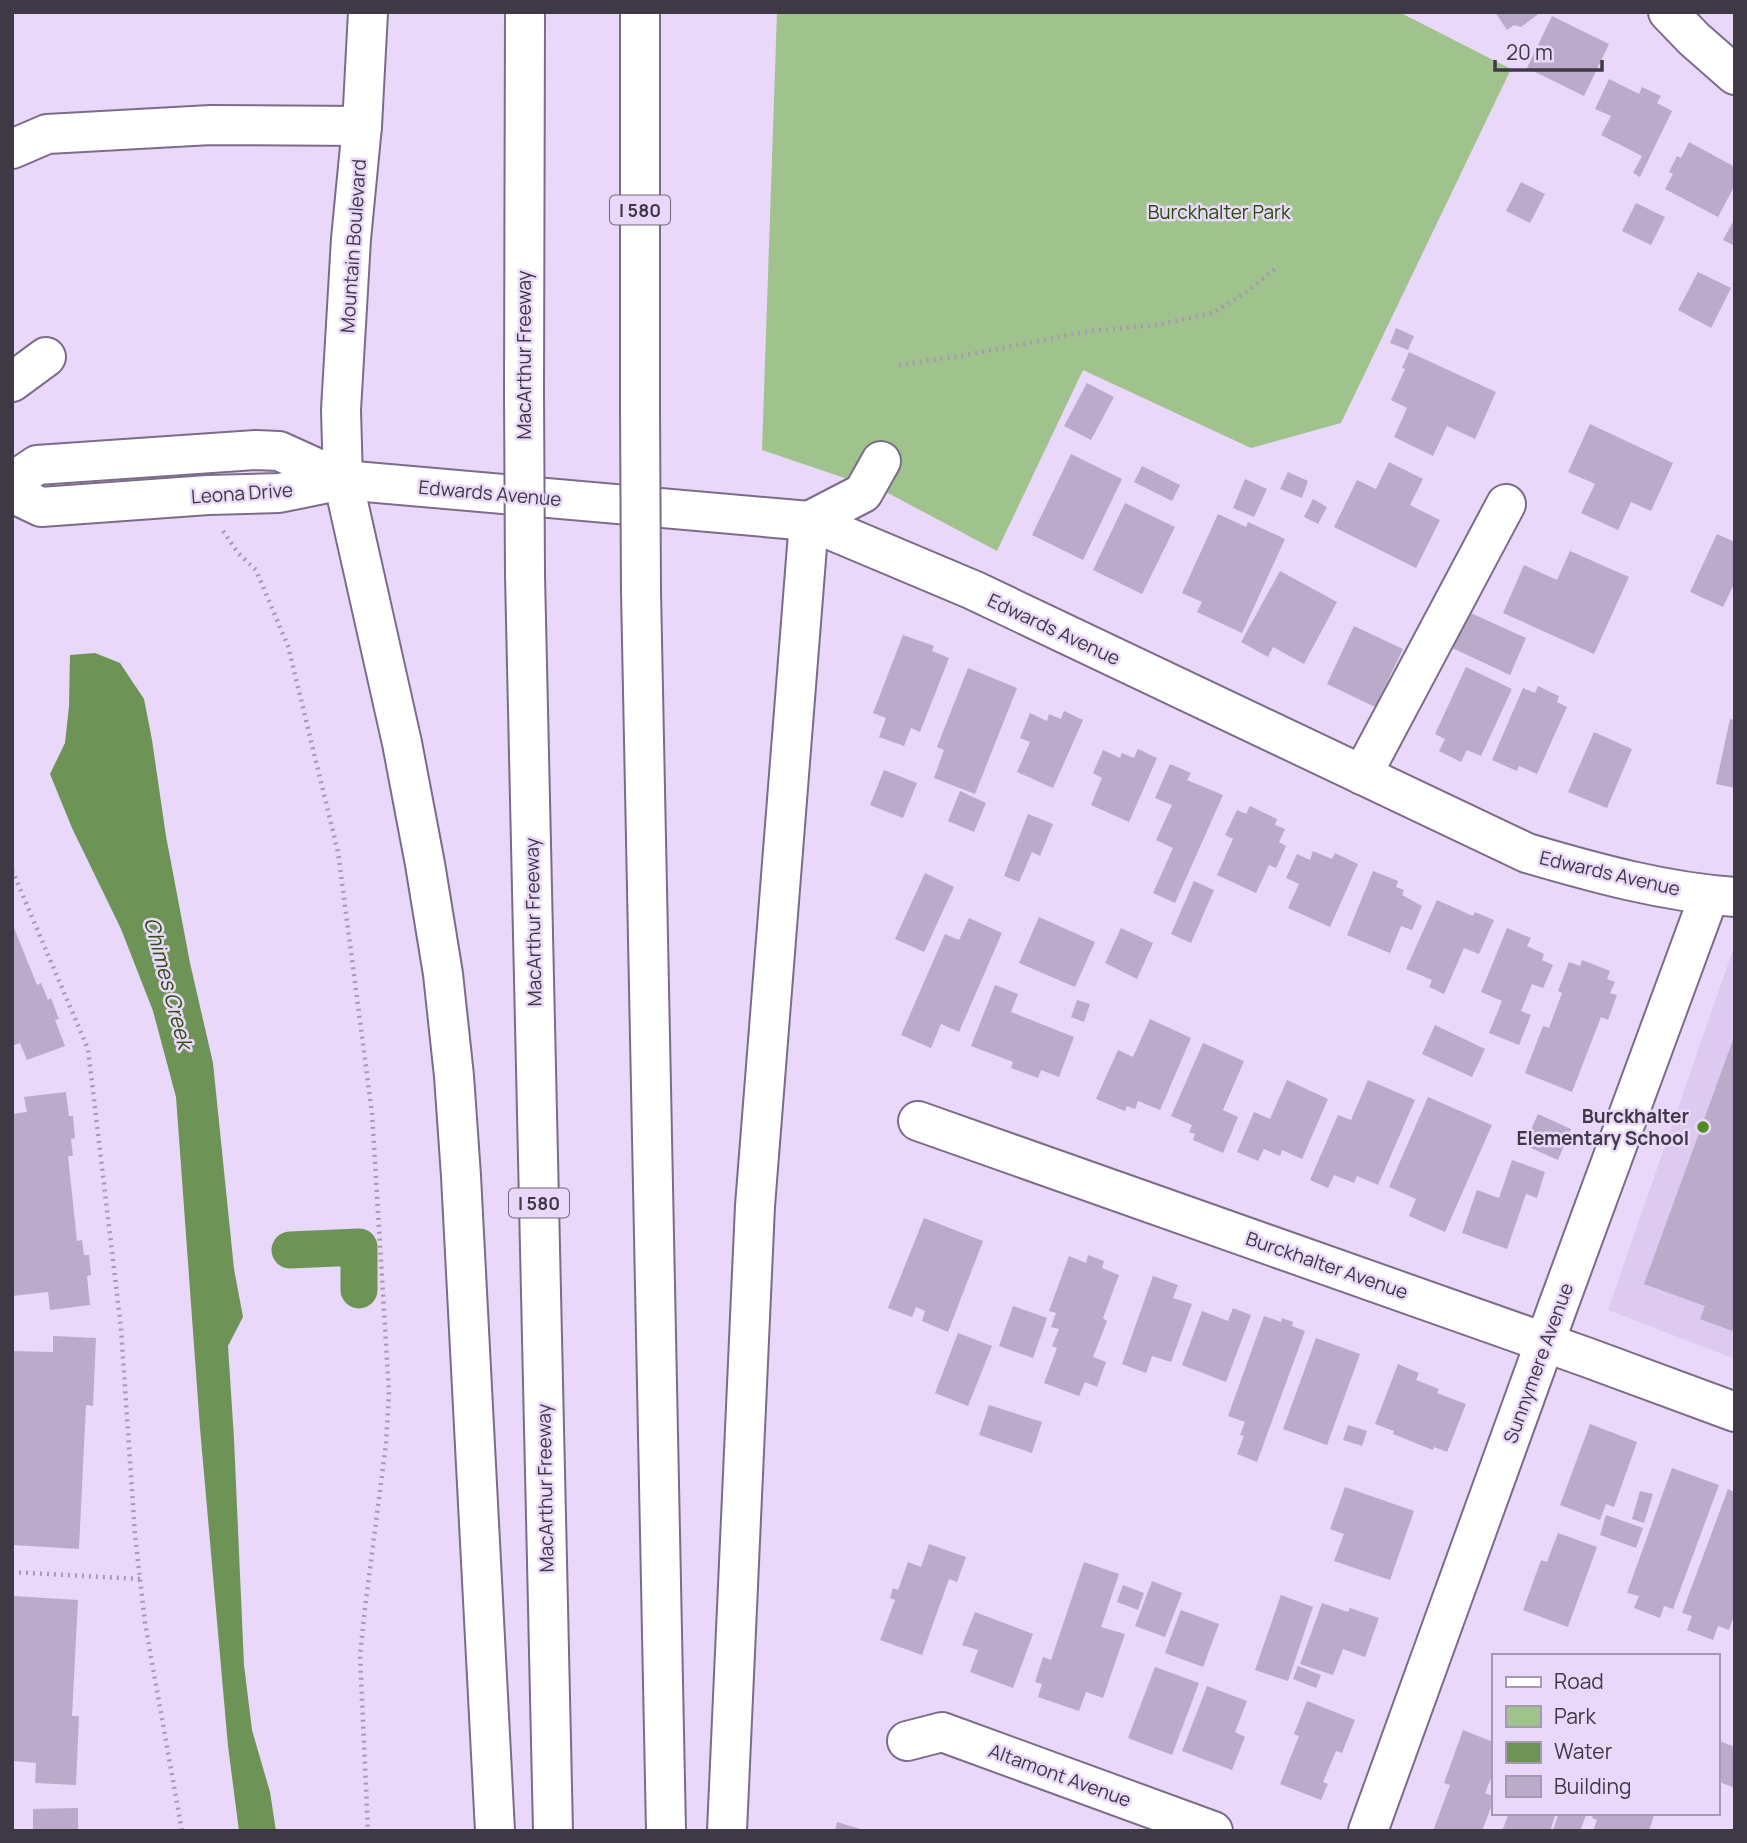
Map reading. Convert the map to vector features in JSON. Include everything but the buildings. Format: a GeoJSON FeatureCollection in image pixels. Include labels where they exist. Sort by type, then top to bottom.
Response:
{"type":"FeatureCollection","features":[{"type":"Feature","properties":{"kind":"main road","name":"Mountain Boulevard"},"geometry":{"type":"LineString","coordinates":[[368,12],[341,410],[342,480],[402,743],[443,974],[460,1163],[495,1831]]}},
{"type":"Feature","properties":{"kind":"main road","name":"MacArthur Freeway"},"geometry":{"type":"LineString","coordinates":[[525,12],[525,575],[553,1831]]}},
{"type":"Feature","properties":{"kind":"main road","name":"I 580"},"geometry":{"type":"LineString","coordinates":[[640,12],[641,591],[666,1831]]}},
{"type":"Feature","properties":{"kind":"main road"},"geometry":{"type":"LineString","coordinates":[[1668,12],[1735,75]]}},
{"type":"Feature","properties":{"kind":"main road"},"geometry":{"type":"LineString","coordinates":[[12,149],[47,134],[211,125],[362,126]]}},
{"type":"Feature","properties":{"kind":"main road"},"geometry":{"type":"LineString","coordinates":[[12,382],[46,357]]}},
{"type":"Feature","properties":{"kind":"main road","name":"Leona Drive"},"geometry":{"type":"LineString","coordinates":[[12,482],[37,465],[256,450],[279,451],[342,480]]}},
{"type":"Feature","properties":{"kind":"main road"},"geometry":{"type":"LineString","coordinates":[[727,1831],[755,1206],[808,521],[863,493],[881,461]]}},
{"type":"Feature","properties":{"kind":"main road","name":"Leona Drive"},"geometry":{"type":"LineString","coordinates":[[12,493],[41,507],[208,495],[279,493],[342,480]]}},
{"type":"Feature","properties":{"kind":"main road","name":"Edwards Avenue"},"geometry":{"type":"LineString","coordinates":[[342,480],[808,521],[973,590],[1527,853],[1606,876],[1722,897]]}},
{"type":"Feature","properties":{"kind":"main road"},"geometry":{"type":"LineString","coordinates":[[1362,775],[1506,504]]}},
{"type":"Feature","properties":{"kind":"main road","name":"Sunnymere Avenue"},"geometry":{"type":"LineString","coordinates":[[1368,1831],[1546,1343],[1722,897]]}},
{"type":"Feature","properties":{"kind":"main road","name":"Burckhalter Avenue"},"geometry":{"type":"LineString","coordinates":[[918,1121],[1735,1412]]}},
{"type":"Feature","properties":{"kind":"main road","name":"Altamont Avenue"},"geometry":{"type":"LineString","coordinates":[[907,1741],[942,1732],[1213,1831]]}},
{"type":"Feature","properties":{"kind":"path"},"geometry":{"type":"LineString","coordinates":[[899,365],[1090,331],[1156,326],[1213,313],[1245,293],[1276,268]]}},
{"type":"Feature","properties":{"kind":"path"},"geometry":{"type":"LineString","coordinates":[[238,552],[256,570],[288,646],[295,671],[338,852],[372,1113],[389,1393],[386,1444],[360,1655],[368,1831]]}},
{"type":"Feature","properties":{"kind":"path"},"geometry":{"type":"LineString","coordinates":[[12,870],[88,1049],[121,1328],[135,1535],[145,1623],[182,1831]]}},
{"type":"Feature","properties":{"kind":"path"},"geometry":{"type":"LineString","coordinates":[[12,1572],[140,1579]]}},
{"type":"Feature","properties":{"kind":"shaded area","name":"Burckhalter Elementary School"},"geometry":{"type":"Polygon","coordinates":[[[1735,944],[1735,1359],[1608,1310],[1735,944]]]}},
{"type":"Feature","properties":{"kind":"green space","name":"Burckhalter Park"},"geometry":{"type":"Polygon","coordinates":[[[777,12],[1399,12],[1511,69],[1341,423],[1251,448],[1083,370],[997,551],[886,492],[762,450],[777,12]]]}},
{"type":"Feature","properties":{"kind":"water"},"geometry":{"type":"Polygon","coordinates":[[[95,653],[120,663],[144,699],[190,963],[213,1063],[234,1269],[243,1317],[228,1346],[244,1665],[252,1730],[270,1792],[276,1831],[239,1831],[228,1746],[200,1428],[176,1097],[153,1011],[121,929],[72,828],[50,774],[65,743],[70,655],[95,653]]]}},
{"type":"Feature","properties":{"kind":"waterway","name":"Chimes Creek"},"geometry":{"type":"LineString","coordinates":[[290,1250],[359,1247],[359,1290]]}},
{"type":"Feature","properties":{"kind":"place","name":"Burckhalter Elementary School"},"geometry":{"type":"Point","coordinates":[1703,1127]}}]}
